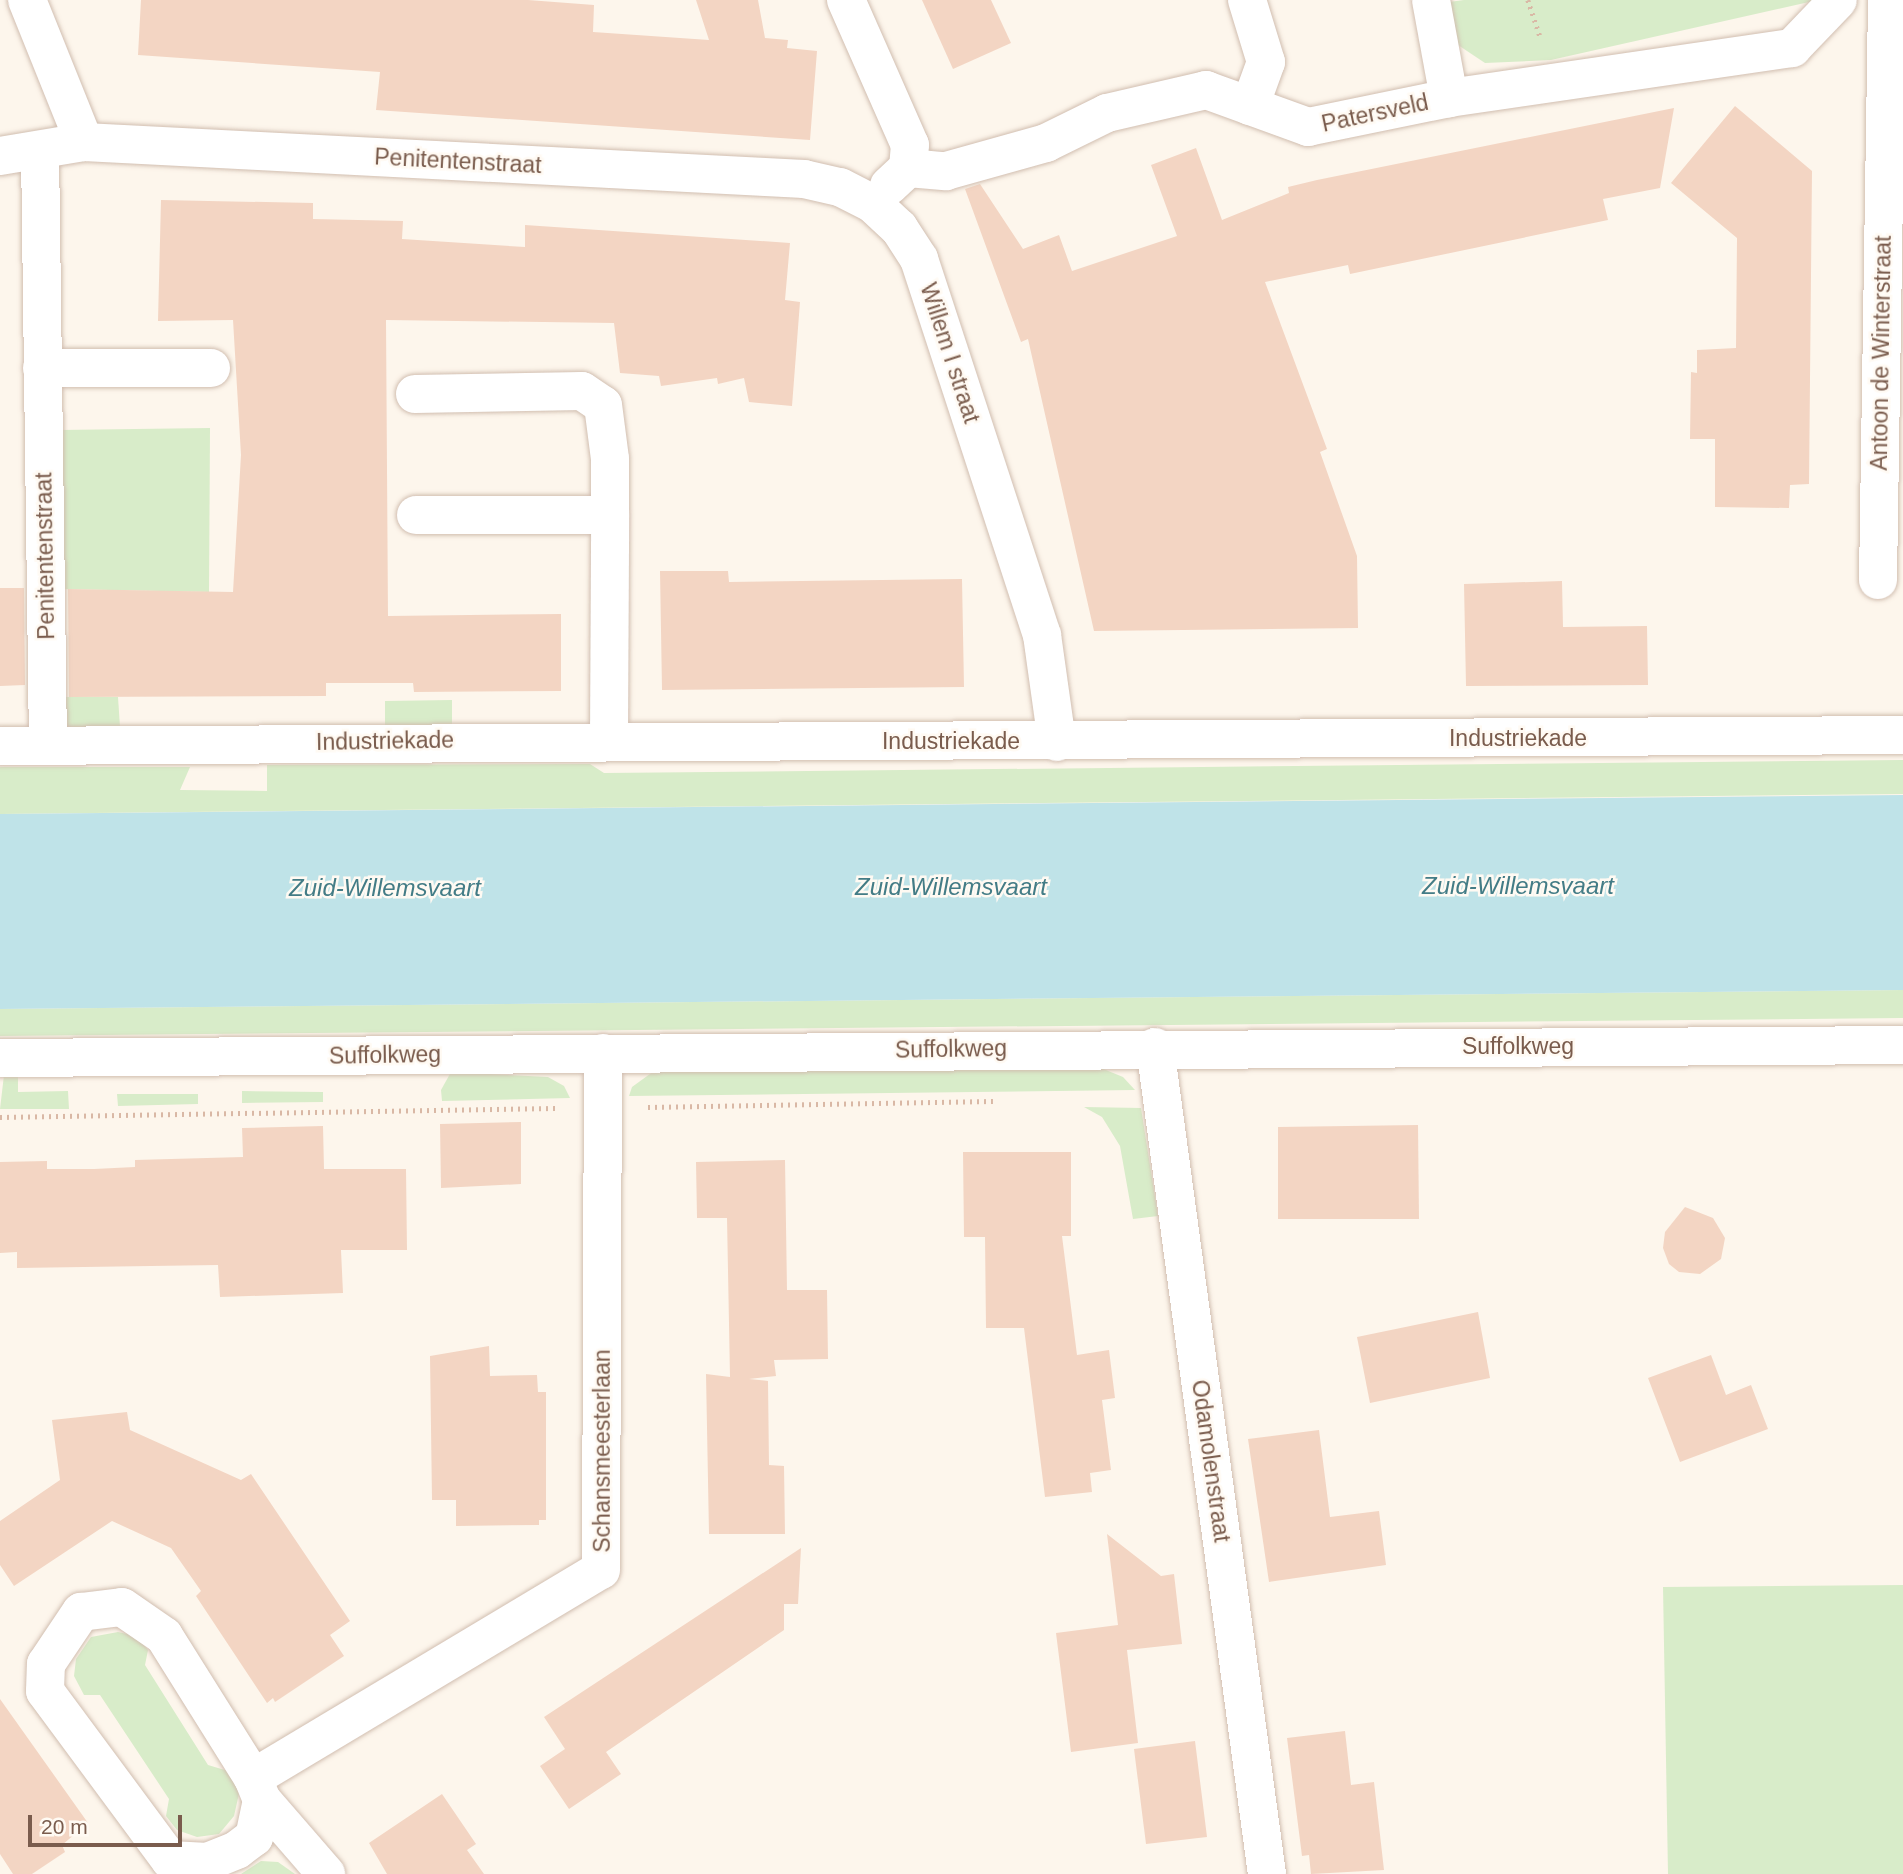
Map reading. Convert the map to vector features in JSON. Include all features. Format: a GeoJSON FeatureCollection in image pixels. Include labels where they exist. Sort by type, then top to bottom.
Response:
{"type":"FeatureCollection","features":[{"type":"Feature","properties":{"kind":"street"},"geometry":{"type":"LineString","coordinates":[[27,0],[85,142]]}},
{"type":"Feature","properties":{"kind":"street"},"geometry":{"type":"LineString","coordinates":[[846,0],[910,145],[908,168],[872,203]]}},
{"type":"Feature","properties":{"kind":"street"},"geometry":{"type":"LineString","coordinates":[[1247,0],[1266,62],[1250,106]]}},
{"type":"Feature","properties":{"kind":"street"},"geometry":{"type":"LineString","coordinates":[[1431,0],[1448,98]]}},
{"type":"Feature","properties":{"kind":"street","name":"Patersveld"},"geometry":{"type":"LineString","coordinates":[[908,168],[946,171],[1046,143],[1107,113],[1206,90],[1308,127],[1448,98],[1792,48],[1838,0]]}},
{"type":"Feature","properties":{"kind":"street","name":"Antoon de Winterstraat"},"geometry":{"type":"LineString","coordinates":[[1878,580],[1887,0]]}},
{"type":"Feature","properties":{"kind":"street","name":"Penitentenstraat"},"geometry":{"type":"LineString","coordinates":[[0,156],[85,142],[804,179],[840,187],[872,203]]}},
{"type":"Feature","properties":{"kind":"street","name":"Penitentenstraat"},"geometry":{"type":"LineString","coordinates":[[40,150],[48,745]]}},
{"type":"Feature","properties":{"kind":"street","name":"Willem I straat"},"geometry":{"type":"LineString","coordinates":[[872,203],[899,228],[919,259],[1042,635],[1057,742]]}},
{"type":"Feature","properties":{"kind":"street"},"geometry":{"type":"LineString","coordinates":[[42,368],[211,368]]}},
{"type":"Feature","properties":{"kind":"street"},"geometry":{"type":"LineString","coordinates":[[415,394],[582,391],[603,405],[610,460],[609,739]]}},
{"type":"Feature","properties":{"kind":"street"},"geometry":{"type":"LineString","coordinates":[[416,515],[610,514]]}},
{"type":"Feature","properties":{"kind":"street","name":"Industriekade"},"geometry":{"type":"LineString","coordinates":[[0,746],[609,739],[1057,742],[1903,735]]}},
{"type":"Feature","properties":{"kind":"street","name":"Suffolkweg"},"geometry":{"type":"LineString","coordinates":[[0,1058],[1155,1047],[1903,1045]]}},
{"type":"Feature","properties":{"kind":"street","name":"Odamolenstraat"},"geometry":{"type":"LineString","coordinates":[[1155,1047],[1267,1874]]}},
{"type":"Feature","properties":{"kind":"street","name":"Schansmeesterlaan"},"geometry":{"type":"LineString","coordinates":[[258,1789],[601,1570],[603,1053]]}},
{"type":"Feature","properties":{"kind":"street"},"geometry":{"type":"LineString","coordinates":[[258,1789],[254,1837],[237,1850],[208,1862],[173,1867],[110,1772],[74,1736],[45,1691],[46,1664],[81,1612],[122,1606],[164,1636],[258,1789],[326,1874]]}},
{"type":"Feature","properties":{"kind":"green space"},"geometry":{"type":"Polygon","coordinates":[[[1818,0],[1551,60],[1485,63],[1455,43],[1449,2],[1818,0]]]}},
{"type":"Feature","properties":{"kind":"green space"},"geometry":{"type":"Polygon","coordinates":[[[210,428],[209,592],[60,589],[60,430],[210,428]]]}},
{"type":"Feature","properties":{"kind":"green space"},"geometry":{"type":"Polygon","coordinates":[[[59,697],[118,697],[120,727],[60,727],[59,697]]]}},
{"type":"Feature","properties":{"kind":"green space"},"geometry":{"type":"Polygon","coordinates":[[[452,700],[452,727],[385,727],[385,701],[452,700]]]}},
{"type":"Feature","properties":{"kind":"green space"},"geometry":{"type":"Polygon","coordinates":[[[1903,760],[1903,794],[0,814],[0,767],[190,767],[180,790],[267,791],[267,765],[590,764],[604,773],[1903,760]]]}},
{"type":"Feature","properties":{"kind":"green space"},"geometry":{"type":"Polygon","coordinates":[[[1903,990],[1903,1018],[0,1036],[0,1009],[1903,990]]]}},
{"type":"Feature","properties":{"kind":"green space"},"geometry":{"type":"Polygon","coordinates":[[[1101,1068],[1123,1077],[1135,1090],[629,1096],[632,1087],[654,1071],[1101,1068]]]}},
{"type":"Feature","properties":{"kind":"green space"},"geometry":{"type":"Polygon","coordinates":[[[451,1072],[548,1077],[564,1086],[570,1098],[442,1101],[441,1090],[451,1072]]]}},
{"type":"Feature","properties":{"kind":"green space"},"geometry":{"type":"Polygon","coordinates":[[[4,1075],[18,1075],[18,1092],[68,1091],[69,1109],[0,1109],[4,1075]]]}},
{"type":"Feature","properties":{"kind":"green space"},"geometry":{"type":"Polygon","coordinates":[[[242,1091],[323,1092],[323,1102],[242,1103],[242,1091]]]}},
{"type":"Feature","properties":{"kind":"green space"},"geometry":{"type":"Polygon","coordinates":[[[117,1094],[198,1094],[198,1104],[118,1106],[117,1094]]]}},
{"type":"Feature","properties":{"kind":"green space"},"geometry":{"type":"Polygon","coordinates":[[[1084,1107],[1141,1108],[1158,1216],[1133,1219],[1120,1146],[1102,1117],[1084,1107]]]}},
{"type":"Feature","properties":{"kind":"green space"},"geometry":{"type":"Polygon","coordinates":[[[1903,1585],[1903,1874],[1668,1874],[1663,1587],[1903,1585]]]}},
{"type":"Feature","properties":{"kind":"green space"},"geometry":{"type":"Polygon","coordinates":[[[118,1632],[136,1636],[148,1650],[145,1665],[208,1765],[228,1771],[240,1789],[234,1816],[219,1834],[197,1837],[177,1830],[166,1816],[169,1799],[100,1695],[84,1695],[74,1676],[76,1659],[91,1637],[118,1632]]]}},
{"type":"Feature","properties":{"kind":"green space"},"geometry":{"type":"Polygon","coordinates":[[[261,1861],[278,1862],[295,1874],[241,1874],[261,1861]]]}},
{"type":"Feature","properties":{"kind":"water","name":"Zuid-Willemsvaart"},"geometry":{"type":"Polygon","coordinates":[[[1903,795],[1903,990],[0,1009],[0,814],[1903,795]]]}},
{"type":"Feature","properties":{"kind":"building"},"geometry":{"type":"Polygon","coordinates":[[[141,0],[528,0],[594,5],[593,32],[709,40],[696,0],[758,0],[765,38],[788,40],[787,48],[817,51],[810,140],[376,110],[380,72],[138,55],[141,0]]]}},
{"type":"Feature","properties":{"kind":"building"},"geometry":{"type":"Polygon","coordinates":[[[922,0],[991,0],[1011,43],[953,69],[922,0]]]}},
{"type":"Feature","properties":{"kind":"building"},"geometry":{"type":"Polygon","coordinates":[[[1735,106],[1812,171],[1809,484],[1790,485],[1789,508],[1715,507],[1715,439],[1690,439],[1691,372],[1697,373],[1697,350],[1736,348],[1737,238],[1671,183],[1735,106]]]}},
{"type":"Feature","properties":{"kind":"building"},"geometry":{"type":"Polygon","coordinates":[[[1674,108],[1660,188],[1603,199],[1608,220],[1350,274],[1348,265],[1265,282],[1327,449],[1320,452],[1357,556],[1358,628],[1094,631],[1028,339],[1021,342],[965,189],[980,184],[1023,249],[1059,235],[1072,271],[1177,236],[1151,165],[1196,148],[1222,220],[1289,193],[1288,187],[1674,108]]]}},
{"type":"Feature","properties":{"kind":"building"},"geometry":{"type":"Polygon","coordinates":[[[161,200],[313,203],[313,219],[403,221],[402,239],[525,247],[525,225],[790,243],[785,300],[800,302],[792,406],[749,402],[744,378],[718,384],[717,378],[661,386],[659,376],[620,373],[614,323],[386,320],[388,616],[561,614],[561,691],[414,692],[413,683],[326,683],[326,696],[69,697],[68,589],[233,592],[241,455],[233,320],[158,321],[161,200]]]}},
{"type":"Feature","properties":{"kind":"building"},"geometry":{"type":"Polygon","coordinates":[[[660,571],[728,571],[729,582],[962,579],[964,687],[662,690],[660,571]]]}},
{"type":"Feature","properties":{"kind":"building"},"geometry":{"type":"Polygon","coordinates":[[[1562,581],[1563,627],[1647,626],[1648,685],[1466,686],[1464,584],[1562,581]]]}},
{"type":"Feature","properties":{"kind":"building"},"geometry":{"type":"Polygon","coordinates":[[[0,588],[24,588],[25,685],[0,686],[0,588]]]}},
{"type":"Feature","properties":{"kind":"building"},"geometry":{"type":"Polygon","coordinates":[[[521,1122],[521,1184],[441,1188],[440,1124],[521,1122]]]}},
{"type":"Feature","properties":{"kind":"building"},"geometry":{"type":"Polygon","coordinates":[[[1418,1125],[1419,1219],[1278,1219],[1278,1127],[1418,1125]]]}},
{"type":"Feature","properties":{"kind":"building"},"geometry":{"type":"Polygon","coordinates":[[[323,1126],[324,1169],[406,1169],[407,1250],[341,1250],[343,1293],[220,1297],[218,1265],[17,1268],[17,1252],[0,1253],[0,1162],[47,1161],[47,1169],[94,1169],[135,1167],[135,1160],[243,1157],[242,1128],[323,1126]]]}},
{"type":"Feature","properties":{"kind":"building"},"geometry":{"type":"Polygon","coordinates":[[[963,1152],[1071,1152],[1071,1236],[1062,1236],[1077,1355],[1109,1350],[1115,1398],[1102,1400],[1111,1470],[1090,1473],[1092,1492],[1045,1497],[1024,1328],[986,1328],[985,1237],[964,1237],[963,1152]]]}},
{"type":"Feature","properties":{"kind":"building"},"geometry":{"type":"Polygon","coordinates":[[[785,1160],[787,1290],[827,1290],[828,1359],[774,1360],[776,1376],[749,1379],[768,1381],[769,1465],[784,1466],[785,1534],[709,1534],[706,1374],[730,1377],[727,1218],[697,1218],[696,1162],[785,1160]]]}},
{"type":"Feature","properties":{"kind":"building"},"geometry":{"type":"Polygon","coordinates":[[[1685,1207],[1713,1218],[1725,1238],[1721,1259],[1700,1274],[1679,1272],[1669,1264],[1663,1248],[1665,1232],[1685,1207]]]}},
{"type":"Feature","properties":{"kind":"building"},"geometry":{"type":"Polygon","coordinates":[[[1478,1312],[1490,1378],[1370,1403],[1357,1337],[1478,1312]]]}},
{"type":"Feature","properties":{"kind":"building"},"geometry":{"type":"Polygon","coordinates":[[[489,1346],[490,1376],[537,1375],[538,1392],[546,1392],[546,1520],[539,1520],[539,1525],[456,1526],[456,1500],[432,1500],[430,1356],[489,1346]]]}},
{"type":"Feature","properties":{"kind":"building"},"geometry":{"type":"Polygon","coordinates":[[[1711,1355],[1726,1395],[1751,1385],[1768,1429],[1680,1462],[1648,1378],[1711,1355]]]}},
{"type":"Feature","properties":{"kind":"building"},"geometry":{"type":"Polygon","coordinates":[[[127,1412],[130,1430],[241,1480],[251,1474],[350,1621],[330,1635],[344,1656],[275,1702],[273,1698],[267,1703],[196,1596],[201,1591],[171,1548],[112,1521],[14,1586],[0,1565],[0,1521],[60,1480],[52,1420],[127,1412]]]}},
{"type":"Feature","properties":{"kind":"building"},"geometry":{"type":"Polygon","coordinates":[[[1319,1430],[1330,1517],[1379,1511],[1386,1565],[1269,1582],[1248,1439],[1319,1430]]]}},
{"type":"Feature","properties":{"kind":"building"},"geometry":{"type":"Polygon","coordinates":[[[1107,1534],[1161,1576],[1174,1574],[1182,1644],[1127,1650],[1138,1743],[1071,1752],[1056,1633],[1118,1625],[1107,1534]]]}},
{"type":"Feature","properties":{"kind":"building"},"geometry":{"type":"Polygon","coordinates":[[[801,1548],[798,1604],[784,1604],[784,1630],[606,1752],[621,1774],[569,1809],[540,1766],[565,1749],[544,1717],[801,1548]]]}},
{"type":"Feature","properties":{"kind":"building"},"geometry":{"type":"Polygon","coordinates":[[[0,1699],[88,1823],[62,1845],[65,1852],[32,1874],[13,1874],[0,1854],[0,1699]]]}},
{"type":"Feature","properties":{"kind":"building"},"geometry":{"type":"Polygon","coordinates":[[[1345,1731],[1351,1785],[1374,1782],[1384,1870],[1311,1874],[1309,1855],[1302,1856],[1287,1738],[1345,1731]]]}},
{"type":"Feature","properties":{"kind":"building"},"geometry":{"type":"Polygon","coordinates":[[[1195,1741],[1207,1837],[1146,1844],[1134,1749],[1195,1741]]]}},
{"type":"Feature","properties":{"kind":"building"},"geometry":{"type":"Polygon","coordinates":[[[442,1794],[476,1844],[467,1850],[484,1874],[387,1874],[369,1843],[442,1794]]]}}]}
